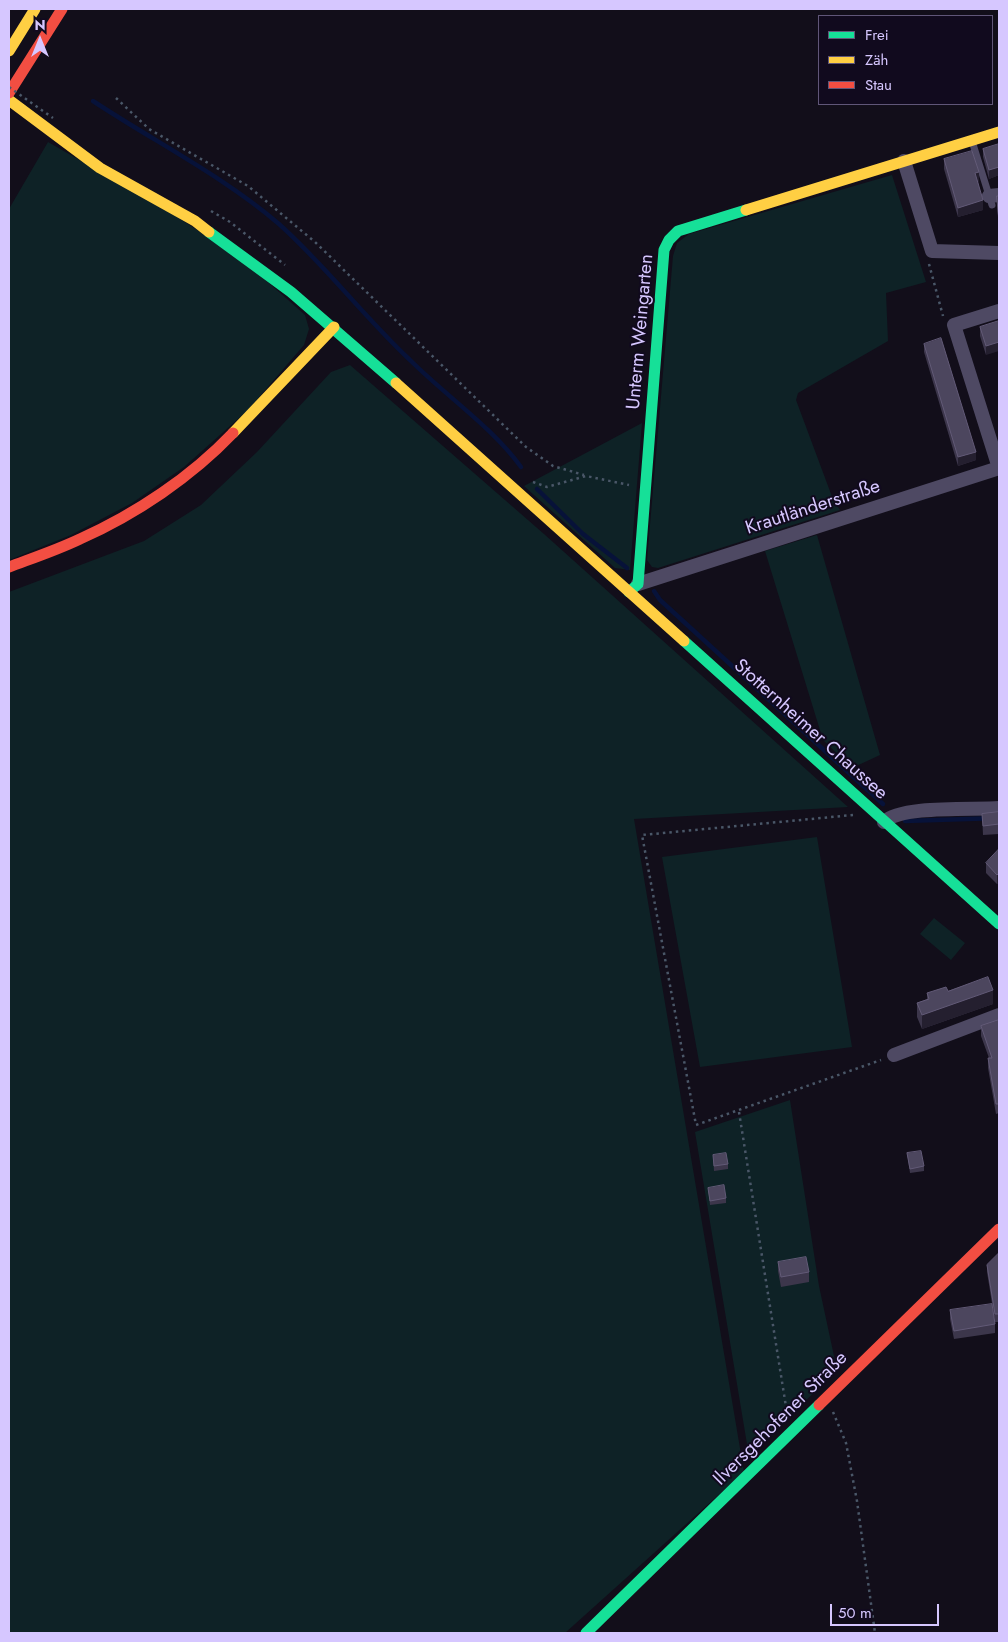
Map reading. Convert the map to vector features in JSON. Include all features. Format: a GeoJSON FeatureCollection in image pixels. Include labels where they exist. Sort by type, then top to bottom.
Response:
{"type":"FeatureCollection","features":[{"type":"Feature","properties":{"kind":"main road"},"geometry":{"type":"LineString","coordinates":[[9,51],[35,9]]}},
{"type":"Feature","properties":{"kind":"main road"},"geometry":{"type":"LineString","coordinates":[[9,93],[62,9]]}},
{"type":"Feature","properties":{"kind":"main road","name":"Stotternheimer Chaussee"},"geometry":{"type":"LineString","coordinates":[[9,100],[100,168],[195,221],[291,292],[334,327],[596,563],[634,588],[868,808],[999,924]]}},
{"type":"Feature","properties":{"kind":"main road","name":"Unterm Weingarten"},"geometry":{"type":"LineString","coordinates":[[634,588],[664,250],[669,240],[678,231],[999,132]]}},
{"type":"Feature","properties":{"kind":"main road"},"geometry":{"type":"LineString","coordinates":[[9,567],[81,539],[144,505],[213,454],[334,327]]}},
{"type":"Feature","properties":{"kind":"main road","name":"Ilversgehofener Straße"},"geometry":{"type":"LineString","coordinates":[[586,1633],[999,1229]]}},
{"type":"Feature","properties":{"kind":"street"},"geometry":{"type":"LineString","coordinates":[[904,161],[932,251],[999,253]]}},
{"type":"Feature","properties":{"kind":"street"},"geometry":{"type":"LineString","coordinates":[[999,311],[954,325],[999,468]]}},
{"type":"Feature","properties":{"kind":"street","name":"Krautländerstraße"},"geometry":{"type":"LineString","coordinates":[[634,588],[999,468]]}},
{"type":"Feature","properties":{"kind":"street"},"geometry":{"type":"LineString","coordinates":[[884,822],[889,817],[905,812],[999,808]]}},
{"type":"Feature","properties":{"kind":"street"},"geometry":{"type":"LineString","coordinates":[[894,1055],[999,1015]]}},
{"type":"Feature","properties":{"kind":"lane"},"geometry":{"type":"LineString","coordinates":[[972,140],[993,198]]}},
{"type":"Feature","properties":{"kind":"path"},"geometry":{"type":"LineString","coordinates":[[9,86],[53,118]]}},
{"type":"Feature","properties":{"kind":"path"},"geometry":{"type":"LineString","coordinates":[[116,98],[149,129],[248,186],[281,212],[315,242],[534,453],[553,466],[586,476]]}},
{"type":"Feature","properties":{"kind":"path"},"geometry":{"type":"LineString","coordinates":[[932,251],[928,260],[945,321],[954,325]]}},
{"type":"Feature","properties":{"kind":"path"},"geometry":{"type":"LineString","coordinates":[[868,808],[852,816],[642,835],[696,1126],[894,1055]]}},
{"type":"Feature","properties":{"kind":"path"},"geometry":{"type":"LineString","coordinates":[[739,1112],[788,1417]]}},
{"type":"Feature","properties":{"kind":"path"},"geometry":{"type":"LineString","coordinates":[[824,1401],[836,1415],[846,1443],[857,1501],[875,1633]]}},
{"type":"Feature","properties":{"kind":"green space"},"geometry":{"type":"Polygon","coordinates":[[[48,142],[165,209],[243,260],[305,315],[309,329],[304,345],[248,410],[184,467],[132,503],[71,535],[9,560],[9,209],[48,142]]]}},
{"type":"Feature","properties":{"kind":"green space"},"geometry":{"type":"Polygon","coordinates":[[[892,175],[926,282],[886,293],[888,341],[798,393],[796,400],[834,502],[840,510],[658,568],[652,567],[647,560],[673,256],[677,243],[689,234],[892,175]]]}},
{"type":"Feature","properties":{"kind":"green space"},"geometry":{"type":"Polygon","coordinates":[[[350,365],[544,534],[848,807],[634,819],[744,1472],[565,1633],[9,1633],[9,592],[144,541],[201,505],[257,452],[331,372],[350,365]]]}},
{"type":"Feature","properties":{"kind":"green space"},"geometry":{"type":"Polygon","coordinates":[[[642,423],[630,570],[615,568],[524,486],[642,423]]]}},
{"type":"Feature","properties":{"kind":"green space"},"geometry":{"type":"Polygon","coordinates":[[[817,535],[880,755],[852,768],[823,740],[765,551],[817,535]]]}},
{"type":"Feature","properties":{"kind":"green space"},"geometry":{"type":"Polygon","coordinates":[[[817,837],[852,1047],[700,1067],[662,857],[817,837]]]}},
{"type":"Feature","properties":{"kind":"green space"},"geometry":{"type":"Polygon","coordinates":[[[934,918],[965,943],[951,960],[920,934],[934,918]]]}},
{"type":"Feature","properties":{"kind":"green space"},"geometry":{"type":"Polygon","coordinates":[[[790,1100],[819,1286],[837,1370],[749,1456],[695,1132],[790,1100]]]}},
{"type":"Feature","properties":{"kind":"building"},"geometry":{"type":"Polygon","coordinates":[[[999,144],[999,167],[989,170],[983,149],[999,144]]]}},
{"type":"Feature","properties":{"kind":"building"},"geometry":{"type":"Polygon","coordinates":[[[972,151],[979,172],[975,173],[983,200],[958,208],[944,159],[972,151]]]}},
{"type":"Feature","properties":{"kind":"building"},"geometry":{"type":"Polygon","coordinates":[[[997,196],[999,196],[999,220],[997,196]]]}},
{"type":"Feature","properties":{"kind":"building"},"geometry":{"type":"Polygon","coordinates":[[[999,321],[999,342],[986,346],[980,327],[999,321]]]}},
{"type":"Feature","properties":{"kind":"building"},"geometry":{"type":"Polygon","coordinates":[[[941,338],[976,452],[958,457],[924,344],[941,338]]]}},
{"type":"Feature","properties":{"kind":"building"},"geometry":{"type":"Polygon","coordinates":[[[999,812],[999,824],[983,826],[982,814],[999,812]]]}},
{"type":"Feature","properties":{"kind":"building"},"geometry":{"type":"Polygon","coordinates":[[[999,849],[999,873],[997,875],[986,863],[999,849]]]}},
{"type":"Feature","properties":{"kind":"building"},"geometry":{"type":"Polygon","coordinates":[[[988,977],[993,990],[922,1015],[917,1003],[929,999],[927,993],[946,987],[948,991],[988,977]]]}},
{"type":"Feature","properties":{"kind":"building"},"geometry":{"type":"Polygon","coordinates":[[[999,1020],[999,1104],[996,1104],[988,1058],[992,1058],[981,1026],[999,1020]]]}},
{"type":"Feature","properties":{"kind":"building"},"geometry":{"type":"Polygon","coordinates":[[[921,1151],[924,1166],[910,1169],[907,1153],[921,1151]]]}},
{"type":"Feature","properties":{"kind":"building"},"geometry":{"type":"Polygon","coordinates":[[[726,1153],[728,1164],[714,1166],[713,1155],[726,1153]]]}},
{"type":"Feature","properties":{"kind":"building"},"geometry":{"type":"Polygon","coordinates":[[[724,1185],[726,1198],[710,1201],[708,1188],[724,1185]]]}},
{"type":"Feature","properties":{"kind":"building"},"geometry":{"type":"Polygon","coordinates":[[[999,1253],[999,1314],[995,1314],[987,1265],[999,1253]]]}},
{"type":"Feature","properties":{"kind":"building"},"geometry":{"type":"Polygon","coordinates":[[[806,1257],[809,1272],[781,1277],[778,1262],[806,1257]]]}},
{"type":"Feature","properties":{"kind":"building"},"geometry":{"type":"Polygon","coordinates":[[[992,1304],[995,1324],[954,1331],[950,1310],[992,1304]]]}},
{"type":"Feature","properties":{"kind":"waterway"},"geometry":{"type":"LineString","coordinates":[[93,101],[235,190],[279,224],[313,257],[393,344],[496,438],[521,467]]}},
{"type":"Feature","properties":{"kind":"waterway"},"geometry":{"type":"LineString","coordinates":[[537,489],[583,534],[627,568]]}},
{"type":"Feature","properties":{"kind":"waterway"},"geometry":{"type":"LineString","coordinates":[[654,591],[660,600],[883,804]]}},
{"type":"Feature","properties":{"kind":"waterway"},"geometry":{"type":"LineString","coordinates":[[905,821],[999,818]]}},
{"type":"Feature","properties":{"kind":"traffic: fast"},"geometry":{"type":"LineString","coordinates":[[629,592],[638,584],[664,250],[669,240],[678,231],[746,210]]}},
{"type":"Feature","properties":{"kind":"traffic: fast"},"geometry":{"type":"LineString","coordinates":[[209,232],[291,292],[396,383]]}},
{"type":"Feature","properties":{"kind":"traffic: fast"},"geometry":{"type":"LineString","coordinates":[[684,641],[999,924]]}},
{"type":"Feature","properties":{"kind":"traffic: fast"},"geometry":{"type":"LineString","coordinates":[[586,1633],[819,1405]]}},
{"type":"Feature","properties":{"kind":"traffic: slow"},"geometry":{"type":"LineString","coordinates":[[9,51],[35,9]]}},
{"type":"Feature","properties":{"kind":"traffic: slow"},"geometry":{"type":"LineString","coordinates":[[9,100],[100,168],[195,221],[209,232]]}},
{"type":"Feature","properties":{"kind":"traffic: slow"},"geometry":{"type":"LineString","coordinates":[[746,210],[999,132]]}},
{"type":"Feature","properties":{"kind":"traffic: slow"},"geometry":{"type":"LineString","coordinates":[[233,433],[334,327]]}},
{"type":"Feature","properties":{"kind":"traffic: slow"},"geometry":{"type":"LineString","coordinates":[[396,383],[684,641]]}},
{"type":"Feature","properties":{"kind":"traffic: jam"},"geometry":{"type":"LineString","coordinates":[[9,93],[62,9]]}},
{"type":"Feature","properties":{"kind":"traffic: jam"},"geometry":{"type":"LineString","coordinates":[[9,567],[71,543],[122,518],[181,479],[233,433]]}},
{"type":"Feature","properties":{"kind":"traffic: jam"},"geometry":{"type":"LineString","coordinates":[[819,1405],[999,1229]]}}]}
